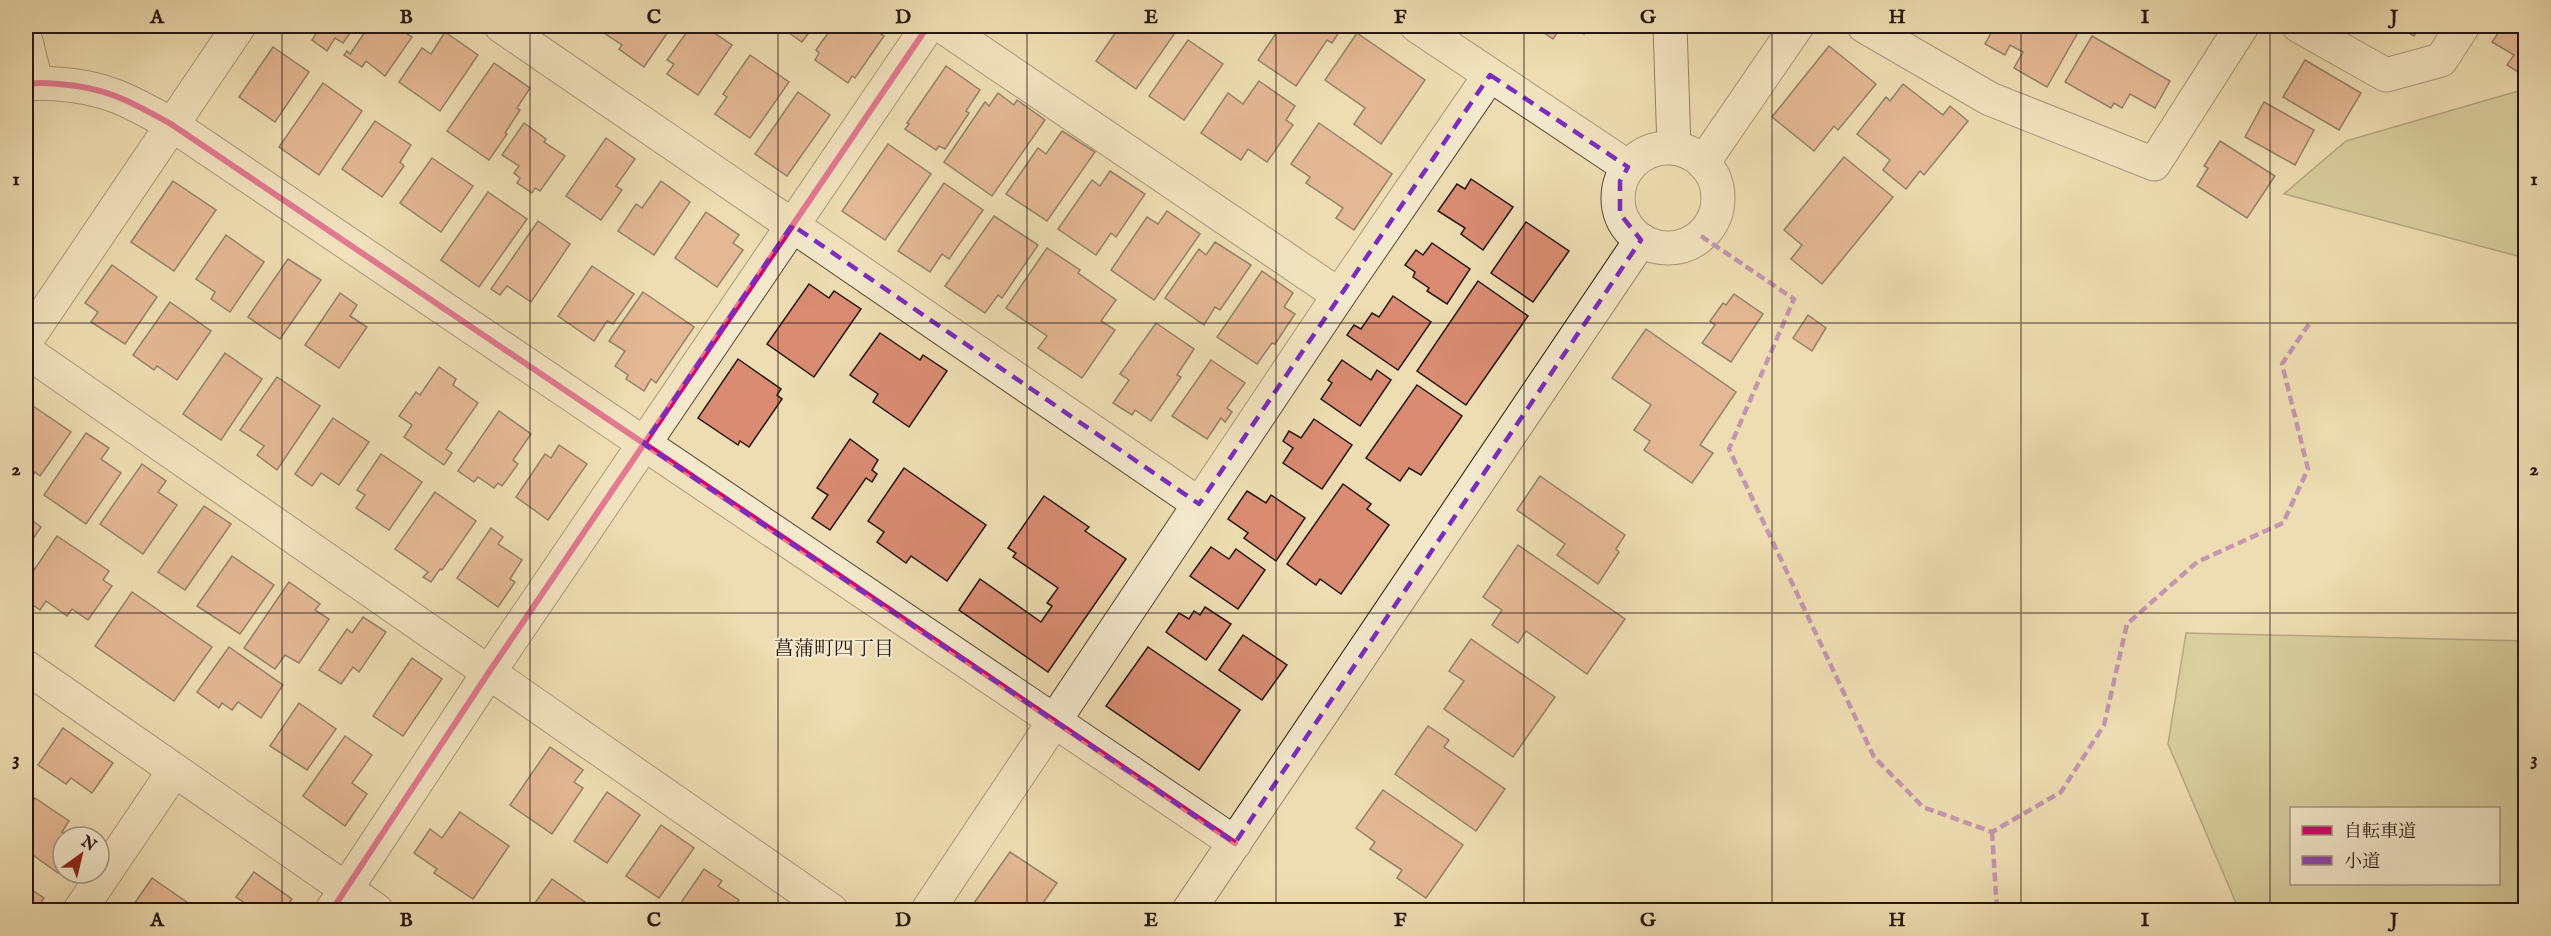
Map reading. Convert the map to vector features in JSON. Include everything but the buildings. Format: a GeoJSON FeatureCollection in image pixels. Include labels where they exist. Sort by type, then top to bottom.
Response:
{"type":"FeatureCollection","features":[{"type":"Feature","properties":{"kind":"street"},"geometry":{"type":"LineString","coordinates":[[26,341],[239,26]]}},
{"type":"Feature","properties":{"kind":"street"},"geometry":{"type":"LineString","coordinates":[[501,26],[1199,504]]}},
{"type":"Feature","properties":{"kind":"street"},"geometry":{"type":"LineString","coordinates":[[339,900],[489,672],[928,26]]}},
{"type":"Feature","properties":{"kind":"street"},"geometry":{"type":"LineString","coordinates":[[942,26],[1340,295]]}},
{"type":"Feature","properties":{"kind":"street"},"geometry":{"type":"LineString","coordinates":[[1417,26],[1628,167]]}},
{"type":"Feature","properties":{"kind":"street"},"geometry":{"type":"LineString","coordinates":[[1670,26],[1674,148]]}},
{"type":"Feature","properties":{"kind":"street"},"geometry":{"type":"LineString","coordinates":[[1703,163],[1797,26]]}},
{"type":"Feature","properties":{"kind":"street"},"geometry":{"type":"LineString","coordinates":[[1864,26],[1990,99],[2154,164],[2242,26]]}},
{"type":"Feature","properties":{"kind":"street"},"geometry":{"type":"LineString","coordinates":[[2299,26],[2386,75],[2441,60],[2463,26]]}},
{"type":"Feature","properties":{"kind":"street"},"geometry":{"type":"LineString","coordinates":[[26,41],[31,84],[85,86],[124,98],[171,124],[1235,843]]}},
{"type":"Feature","properties":{"kind":"street"},"geometry":{"type":"LineString","coordinates":[[928,910],[1199,504],[1491,75]]}},
{"type":"Feature","properties":{"kind":"street"},"geometry":{"type":"LineString","coordinates":[[1674,148],[1689,153],[1703,163],[1712,176],[1717,191],[1717,208],[1712,223],[1701,236],[1688,244],[1671,248],[1655,247],[1641,240],[1628,229],[1620,214],[1617,198],[1620,181],[1628,167],[1641,155],[1657,149],[1674,148]]}},
{"type":"Feature","properties":{"kind":"street"},"geometry":{"type":"LineString","coordinates":[[1189,910],[1641,240]]}},
{"type":"Feature","properties":{"kind":"street"},"geometry":{"type":"LineString","coordinates":[[26,351],[831,910]]}},
{"type":"Feature","properties":{"kind":"street"},"geometry":{"type":"LineString","coordinates":[[26,667],[174,771],[339,900],[376,910]]}},
{"type":"Feature","properties":{"kind":"street"},"geometry":{"type":"LineString","coordinates":[[80,910],[174,771]]}},
{"type":"Feature","properties":{"kind":"highlighted area"},"geometry":{"type":"Polygon","coordinates":[[[1490,75],[1628,167],[1620,181],[1620,214],[1641,240],[1235,843],[644,444],[792,225],[1199,504],[1490,75]]]}},
{"type":"Feature","properties":{"kind":"green space"},"geometry":{"type":"Polygon","coordinates":[[[2525,89],[2525,258],[2284,194],[2346,141],[2525,89]]]}},
{"type":"Feature","properties":{"kind":"green space"},"geometry":{"type":"Polygon","coordinates":[[[2186,633],[2525,641],[2525,910],[2239,910],[2168,744],[2186,633]]]}},
{"type":"Feature","properties":{"kind":"marked path"},"geometry":{"type":"LineString","coordinates":[[1701,236],[1794,299],[1729,449],[1874,757],[1923,807],[1992,832],[2061,792],[2104,725],[2127,624],[2197,562],[2283,523],[2308,469],[2282,364],[2311,321]]}},
{"type":"Feature","properties":{"kind":"marked path"},"geometry":{"type":"LineString","coordinates":[[1992,832],[1997,910]]}},
{"type":"Feature","properties":{"kind":"cycle path"},"geometry":{"type":"LineString","coordinates":[[332,910],[489,672],[928,26]]}},
{"type":"Feature","properties":{"kind":"cycle path"},"geometry":{"type":"LineString","coordinates":[[26,85],[38,83],[90,88],[117,96],[171,124],[1235,843]]}},
{"type":"Feature","properties":{"kind":"district","name":"菖蒲町四丁目"},"geometry":{"type":"Point","coordinates":[834,649]}}]}
